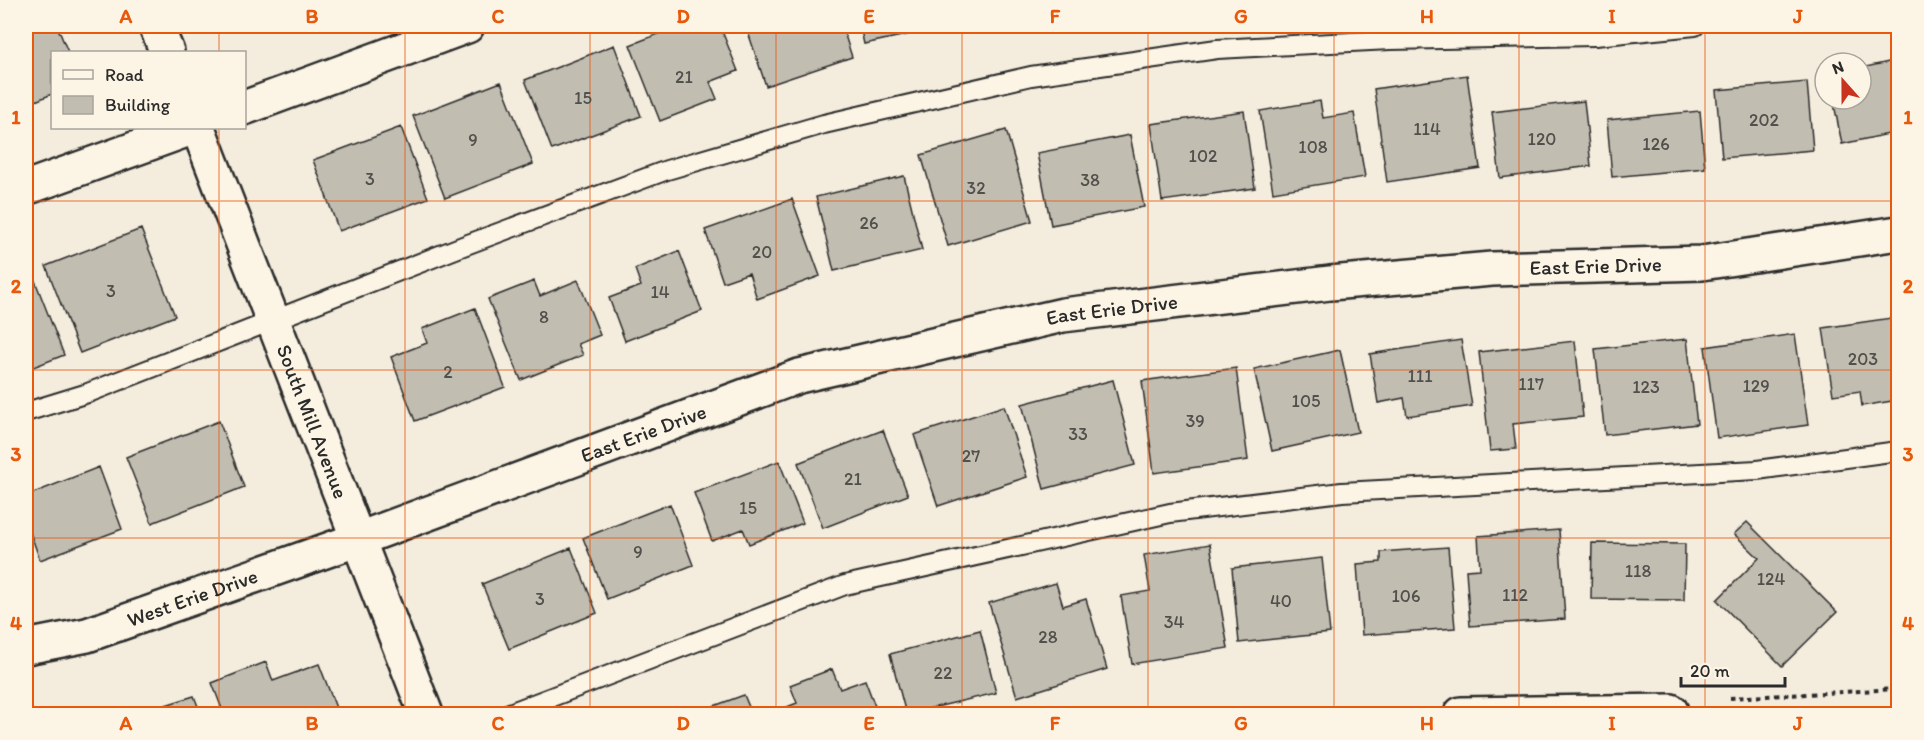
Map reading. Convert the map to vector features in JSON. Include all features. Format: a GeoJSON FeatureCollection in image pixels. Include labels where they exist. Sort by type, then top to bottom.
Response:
{"type":"FeatureCollection","features":[{"type":"Feature","properties":{"kind":"street"},"geometry":{"type":"LineString","coordinates":[[156,26],[167,51]]}},
{"type":"Feature","properties":{"kind":"street"},"geometry":{"type":"LineString","coordinates":[[246,107],[467,26]]}},
{"type":"Feature","properties":{"kind":"street"},"geometry":{"type":"LineString","coordinates":[[26,188],[189,129]]}},
{"type":"Feature","properties":{"kind":"street","name":"South Mill Avenue"},"geometry":{"type":"LineString","coordinates":[[198,129],[356,540],[426,714]]}},
{"type":"Feature","properties":{"kind":"street","name":"East Erie Drive"},"geometry":{"type":"LineString","coordinates":[[356,540],[799,376],[1063,315],[1329,283],[1492,269],[1702,263],[1899,233]]}},
{"type":"Feature","properties":{"kind":"street","name":"West Erie Drive"},"geometry":{"type":"LineString","coordinates":[[26,647],[87,635],[356,540]]}},
{"type":"Feature","properties":{"kind":"street"},"geometry":{"type":"LineString","coordinates":[[1461,714],[1671,711]]}},
{"type":"Feature","properties":{"kind":"lane"},"geometry":{"type":"LineString","coordinates":[[26,412],[88,393],[463,246],[668,170],[824,124],[1031,76],[1217,49],[1390,40],[1594,36],[1695,26]]}},
{"type":"Feature","properties":{"kind":"lane"},"geometry":{"type":"LineString","coordinates":[[507,714],[845,585],[1170,513],[1342,492],[1757,470],[1899,452]]}},
{"type":"Feature","properties":{"kind":"path"},"geometry":{"type":"LineString","coordinates":[[1730,698],[1899,689]]}},
{"type":"Feature","properties":{"kind":"building"},"geometry":{"type":"Polygon","coordinates":[[[38,26],[57,26],[68,51],[51,51],[51,94],[26,105],[26,30],[38,26]]]}},
{"type":"Feature","properties":{"kind":"building"},"geometry":{"type":"Polygon","coordinates":[[[679,26],[720,26],[738,71],[710,82],[717,99],[660,121],[630,45],[679,26]]]}},
{"type":"Feature","properties":{"kind":"building"},"geometry":{"type":"Polygon","coordinates":[[[746,26],[842,26],[852,57],[766,86],[746,26]]]}},
{"type":"Feature","properties":{"kind":"building"},"geometry":{"type":"Polygon","coordinates":[[[860,26],[948,26],[864,44],[860,26]]]}},
{"type":"Feature","properties":{"kind":"building"},"geometry":{"type":"Polygon","coordinates":[[[614,45],[641,116],[552,150],[525,80],[614,45]]]}},
{"type":"Feature","properties":{"kind":"building"},"geometry":{"type":"Polygon","coordinates":[[[1898,60],[1898,132],[1842,144],[1835,111],[1873,111],[1873,65],[1898,60]]]}},
{"type":"Feature","properties":{"kind":"building"},"geometry":{"type":"Polygon","coordinates":[[[1467,75],[1480,168],[1387,182],[1374,89],[1467,75]]]}},
{"type":"Feature","properties":{"kind":"building"},"geometry":{"type":"Polygon","coordinates":[[[501,82],[533,164],[445,198],[413,116],[501,82]]]}},
{"type":"Feature","properties":{"kind":"building"},"geometry":{"type":"Polygon","coordinates":[[[1807,82],[1813,150],[1722,158],[1716,90],[1807,82]]]}},
{"type":"Feature","properties":{"kind":"building"},"geometry":{"type":"Polygon","coordinates":[[[1320,101],[1323,118],[1354,113],[1365,177],[1273,192],[1260,111],[1320,101]]]}},
{"type":"Feature","properties":{"kind":"building"},"geometry":{"type":"Polygon","coordinates":[[[1584,101],[1591,166],[1500,178],[1492,112],[1584,101]]]}},
{"type":"Feature","properties":{"kind":"building"},"geometry":{"type":"Polygon","coordinates":[[[1244,111],[1255,188],[1162,201],[1151,124],[1244,111]]]}},
{"type":"Feature","properties":{"kind":"building"},"geometry":{"type":"Polygon","coordinates":[[[1700,111],[1705,168],[1612,177],[1607,120],[1700,111]]]}},
{"type":"Feature","properties":{"kind":"building"},"geometry":{"type":"Polygon","coordinates":[[[401,127],[428,198],[339,231],[313,160],[401,127]]]}},
{"type":"Feature","properties":{"kind":"building"},"geometry":{"type":"Polygon","coordinates":[[[1006,130],[1032,221],[948,246],[921,155],[1006,130]]]}},
{"type":"Feature","properties":{"kind":"building"},"geometry":{"type":"Polygon","coordinates":[[[1130,135],[1144,207],[1051,225],[1037,153],[1130,135]]]}},
{"type":"Feature","properties":{"kind":"building"},"geometry":{"type":"Polygon","coordinates":[[[904,176],[922,250],[834,271],[816,197],[904,176]]]}},
{"type":"Feature","properties":{"kind":"building"},"geometry":{"type":"Polygon","coordinates":[[[792,199],[820,276],[757,299],[749,273],[723,282],[705,230],[792,199]]]}},
{"type":"Feature","properties":{"kind":"building"},"geometry":{"type":"Polygon","coordinates":[[[141,229],[175,316],[80,353],[46,266],[141,229]]]}},
{"type":"Feature","properties":{"kind":"building"},"geometry":{"type":"Polygon","coordinates":[[[679,251],[702,311],[625,341],[609,298],[641,286],[635,269],[679,251]]]}},
{"type":"Feature","properties":{"kind":"building"},"geometry":{"type":"Polygon","coordinates":[[[32,273],[64,355],[26,370],[26,276],[32,273]]]}},
{"type":"Feature","properties":{"kind":"building"},"geometry":{"type":"Polygon","coordinates":[[[578,280],[600,335],[578,344],[583,355],[521,380],[488,299],[534,281],[540,296],[578,280]]]}},
{"type":"Feature","properties":{"kind":"building"},"geometry":{"type":"Polygon","coordinates":[[[475,308],[505,387],[415,421],[391,357],[427,343],[422,329],[475,308]]]}},
{"type":"Feature","properties":{"kind":"building"},"geometry":{"type":"Polygon","coordinates":[[[1898,317],[1898,400],[1862,406],[1860,391],[1833,395],[1823,328],[1898,317]]]}},
{"type":"Feature","properties":{"kind":"building"},"geometry":{"type":"Polygon","coordinates":[[[1795,334],[1808,425],[1717,438],[1705,347],[1795,334]]]}},
{"type":"Feature","properties":{"kind":"building"},"geometry":{"type":"Polygon","coordinates":[[[1687,339],[1697,424],[1605,435],[1595,349],[1687,339]]]}},
{"type":"Feature","properties":{"kind":"building"},"geometry":{"type":"Polygon","coordinates":[[[1461,340],[1472,406],[1407,416],[1404,398],[1378,403],[1370,354],[1461,340]]]}},
{"type":"Feature","properties":{"kind":"building"},"geometry":{"type":"Polygon","coordinates":[[[1575,341],[1583,417],[1513,424],[1516,449],[1490,451],[1479,352],[1575,341]]]}},
{"type":"Feature","properties":{"kind":"building"},"geometry":{"type":"Polygon","coordinates":[[[1340,350],[1358,432],[1272,451],[1254,369],[1340,350]]]}},
{"type":"Feature","properties":{"kind":"building"},"geometry":{"type":"Polygon","coordinates":[[[1236,368],[1248,460],[1154,473],[1142,381],[1236,368]]]}},
{"type":"Feature","properties":{"kind":"building"},"geometry":{"type":"Polygon","coordinates":[[[1113,380],[1135,465],[1044,489],[1022,404],[1113,380]]]}},
{"type":"Feature","properties":{"kind":"building"},"geometry":{"type":"Polygon","coordinates":[[[1004,406],[1027,477],[938,506],[914,435],[1004,406]]]}},
{"type":"Feature","properties":{"kind":"building"},"geometry":{"type":"Polygon","coordinates":[[[219,421],[244,487],[152,523],[126,457],[219,421]]]}},
{"type":"Feature","properties":{"kind":"building"},"geometry":{"type":"Polygon","coordinates":[[[883,430],[908,495],[823,528],[798,463],[883,430]]]}},
{"type":"Feature","properties":{"kind":"building"},"geometry":{"type":"Polygon","coordinates":[[[779,461],[803,523],[749,544],[743,529],[712,541],[694,493],[779,461]]]}},
{"type":"Feature","properties":{"kind":"building"},"geometry":{"type":"Polygon","coordinates":[[[99,467],[122,529],[40,560],[26,521],[26,496],[99,467]]]}},
{"type":"Feature","properties":{"kind":"building"},"geometry":{"type":"Polygon","coordinates":[[[670,504],[693,565],[607,599],[583,538],[670,504]]]}},
{"type":"Feature","properties":{"kind":"building"},"geometry":{"type":"Polygon","coordinates":[[[1747,522],[1837,612],[1782,666],[1717,600],[1759,558],[1734,534],[1747,522]]]}},
{"type":"Feature","properties":{"kind":"building"},"geometry":{"type":"Polygon","coordinates":[[[1559,530],[1565,619],[1470,626],[1466,570],[1480,569],[1478,536],[1559,530]]]}},
{"type":"Feature","properties":{"kind":"building"},"geometry":{"type":"Polygon","coordinates":[[[1592,543],[1685,544],[1684,600],[1591,599],[1592,543]]]}},
{"type":"Feature","properties":{"kind":"building"},"geometry":{"type":"Polygon","coordinates":[[[1210,544],[1228,648],[1132,664],[1121,596],[1150,591],[1144,555],[1210,544]]]}},
{"type":"Feature","properties":{"kind":"building"},"geometry":{"type":"Polygon","coordinates":[[[1448,547],[1455,628],[1362,635],[1357,564],[1381,562],[1381,552],[1448,547]]]}},
{"type":"Feature","properties":{"kind":"building"},"geometry":{"type":"Polygon","coordinates":[[[571,548],[597,613],[509,649],[482,584],[571,548]]]}},
{"type":"Feature","properties":{"kind":"building"},"geometry":{"type":"Polygon","coordinates":[[[1322,558],[1330,633],[1239,643],[1232,568],[1322,558]]]}},
{"type":"Feature","properties":{"kind":"building"},"geometry":{"type":"Polygon","coordinates":[[[1056,583],[1063,606],[1086,599],[1107,669],[1017,697],[989,603],[1056,583]]]}},
{"type":"Feature","properties":{"kind":"building"},"geometry":{"type":"Polygon","coordinates":[[[980,630],[996,693],[906,714],[890,654],[980,630]]]}},
{"type":"Feature","properties":{"kind":"building"},"geometry":{"type":"Polygon","coordinates":[[[266,662],[273,681],[319,664],[338,713],[224,714],[212,683],[266,662]]]}},
{"type":"Feature","properties":{"kind":"building"},"geometry":{"type":"Polygon","coordinates":[[[832,669],[840,689],[865,680],[878,714],[778,714],[777,711],[797,703],[790,685],[832,669]]]}},
{"type":"Feature","properties":{"kind":"building"},"geometry":{"type":"Polygon","coordinates":[[[744,695],[752,714],[692,714],[744,695]]]}},
{"type":"Feature","properties":{"kind":"building"},"geometry":{"type":"Polygon","coordinates":[[[194,696],[201,714],[137,714],[194,696]]]}}]}
